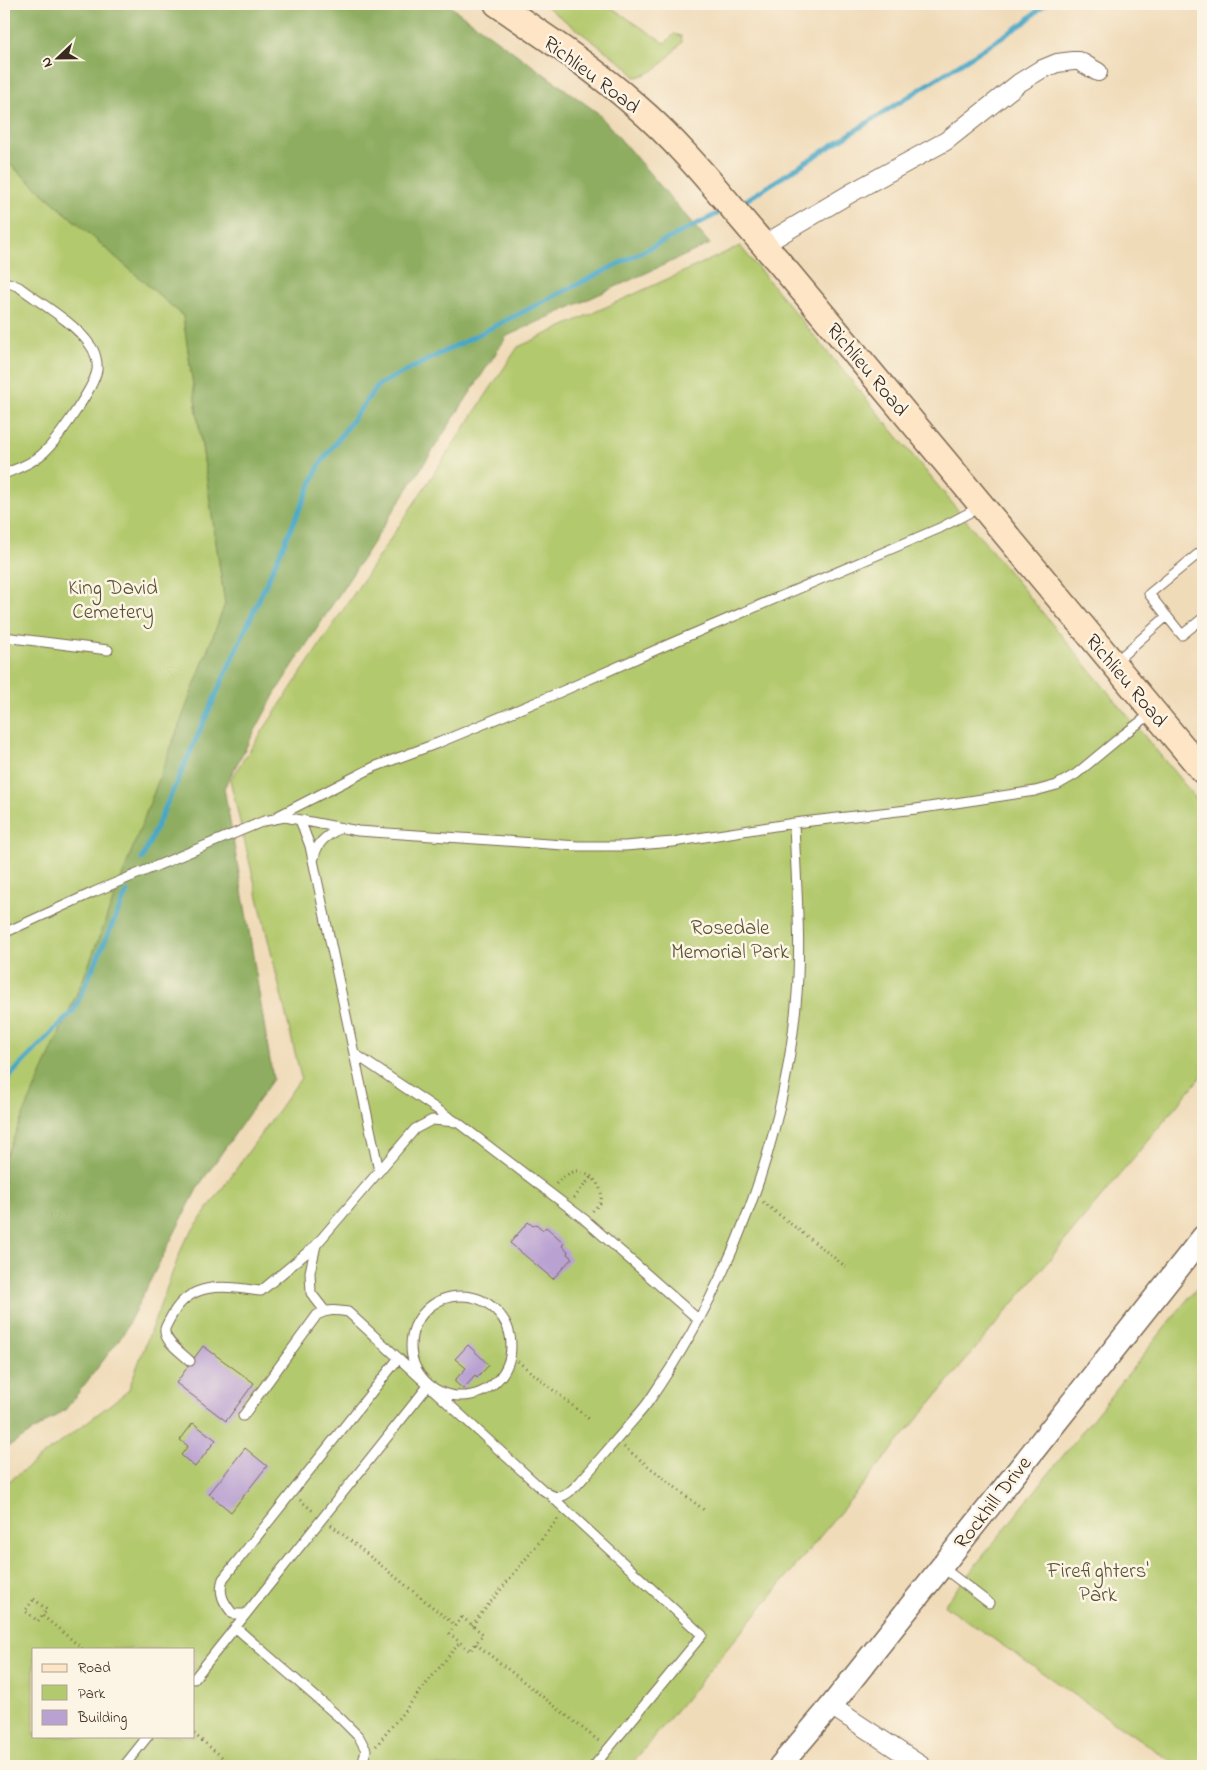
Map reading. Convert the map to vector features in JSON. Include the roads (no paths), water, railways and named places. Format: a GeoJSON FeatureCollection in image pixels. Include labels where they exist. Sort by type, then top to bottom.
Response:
{"type":"FeatureCollection","features":[{"type":"Feature","properties":{"kind":"main road","name":"Richlieu Road"},"geometry":{"type":"LineString","coordinates":[[497,4],[635,104],[682,150],[1203,771]]}},
{"type":"Feature","properties":{"kind":"street"},"geometry":{"type":"LineString","coordinates":[[763,245],[851,193],[946,141],[1019,83],[1040,70],[1057,63],[1073,61],[1079,62],[1098,72]]}},
{"type":"Feature","properties":{"kind":"street","name":"Rockhill Drive"},"geometry":{"type":"LineString","coordinates":[[780,1766],[831,1706],[1203,1237]]}},
{"type":"Feature","properties":{"kind":"street"},"geometry":{"type":"LineString","coordinates":[[831,1706],[922,1766]]}},
{"type":"Feature","properties":{"kind":"lane"},"geometry":{"type":"LineString","coordinates":[[4,283],[19,287],[78,331],[90,345],[96,356],[97,368],[95,377],[83,398],[49,448],[39,458],[4,474]]}},
{"type":"Feature","properties":{"kind":"lane"},"geometry":{"type":"LineString","coordinates":[[271,820],[374,767],[558,693],[940,528],[982,506]]}},
{"type":"Feature","properties":{"kind":"lane"},"geometry":{"type":"LineString","coordinates":[[1203,550],[1150,594],[1182,635],[1203,618]]}},
{"type":"Feature","properties":{"kind":"lane"},"geometry":{"type":"LineString","coordinates":[[1114,663],[1167,616]]}},
{"type":"Feature","properties":{"kind":"lane"},"geometry":{"type":"LineString","coordinates":[[4,637],[108,650]]}},
{"type":"Feature","properties":{"kind":"lane"},"geometry":{"type":"LineString","coordinates":[[4,933],[94,892],[264,821],[285,817],[358,831],[578,846],[625,846],[673,842],[1035,791],[1057,785],[1076,774],[1154,712]]}},
{"type":"Feature","properties":{"kind":"lane"},"geometry":{"type":"LineString","coordinates":[[300,820],[314,863],[379,1171]]}},
{"type":"Feature","properties":{"kind":"lane"},"geometry":{"type":"LineString","coordinates":[[552,1497],[558,1498],[568,1494],[649,1402],[699,1320],[716,1288],[738,1242],[755,1195],[785,1089],[796,1005],[799,951],[794,824]]}},
{"type":"Feature","properties":{"kind":"lane"},"geometry":{"type":"LineString","coordinates":[[314,863],[316,848],[324,838],[340,828]]}},
{"type":"Feature","properties":{"kind":"lane"},"geometry":{"type":"LineString","coordinates":[[355,1054],[457,1122],[584,1219],[699,1320]]}},
{"type":"Feature","properties":{"kind":"lane"},"geometry":{"type":"LineString","coordinates":[[190,1361],[166,1338],[165,1328],[177,1308],[194,1291],[222,1286],[261,1291],[316,1245],[415,1130],[432,1120],[457,1122]]}},
{"type":"Feature","properties":{"kind":"lane"},"geometry":{"type":"LineString","coordinates":[[316,1245],[310,1272],[312,1293],[325,1311]]}},
{"type":"Feature","properties":{"kind":"lane"},"geometry":{"type":"LineString","coordinates":[[456,1295],[473,1296],[488,1303],[500,1314],[508,1328],[512,1344],[502,1375],[491,1387],[476,1394],[460,1397],[428,1386],[418,1372],[411,1356],[410,1339],[415,1323],[425,1309],[439,1299],[456,1295]]}},
{"type":"Feature","properties":{"kind":"lane"},"geometry":{"type":"LineString","coordinates":[[243,1416],[317,1315],[325,1311],[337,1310],[348,1312],[702,1635],[594,1766]]}},
{"type":"Feature","properties":{"kind":"lane"},"geometry":{"type":"LineString","coordinates":[[246,1614],[233,1614],[225,1604],[219,1590],[223,1579],[398,1358]]}},
{"type":"Feature","properties":{"kind":"lane"},"geometry":{"type":"LineString","coordinates":[[195,1678],[428,1386]]}},
{"type":"Feature","properties":{"kind":"lane"},"geometry":{"type":"LineString","coordinates":[[941,1567],[989,1603]]}},
{"type":"Feature","properties":{"kind":"lane"},"geometry":{"type":"LineString","coordinates":[[235,1627],[340,1718],[359,1737],[366,1750],[361,1764]]}},
{"type":"Feature","properties":{"kind":"lane"},"geometry":{"type":"LineString","coordinates":[[124,1766],[146,1738]]}},
{"type":"Feature","properties":{"kind":"waterway"},"geometry":{"type":"LineString","coordinates":[[740,204],[1024,23],[1045,4]]}},
{"type":"Feature","properties":{"kind":"waterway"},"geometry":{"type":"LineString","coordinates":[[142,859],[320,464],[378,385],[719,213]]}},
{"type":"Feature","properties":{"kind":"waterway"},"geometry":{"type":"LineString","coordinates":[[4,1082],[74,1010],[127,892]]}},
{"type":"Feature","properties":{"kind":"park label","name":"King David Cemetery"},"geometry":{"type":"Point","coordinates":[113,599]}},
{"type":"Feature","properties":{"kind":"park label","name":"Rosedale Memorial Park"},"geometry":{"type":"Point","coordinates":[730,939]}},
{"type":"Feature","properties":{"kind":"park label","name":"Firefighters' Park"},"geometry":{"type":"Point","coordinates":[1098,1582]}}]}
